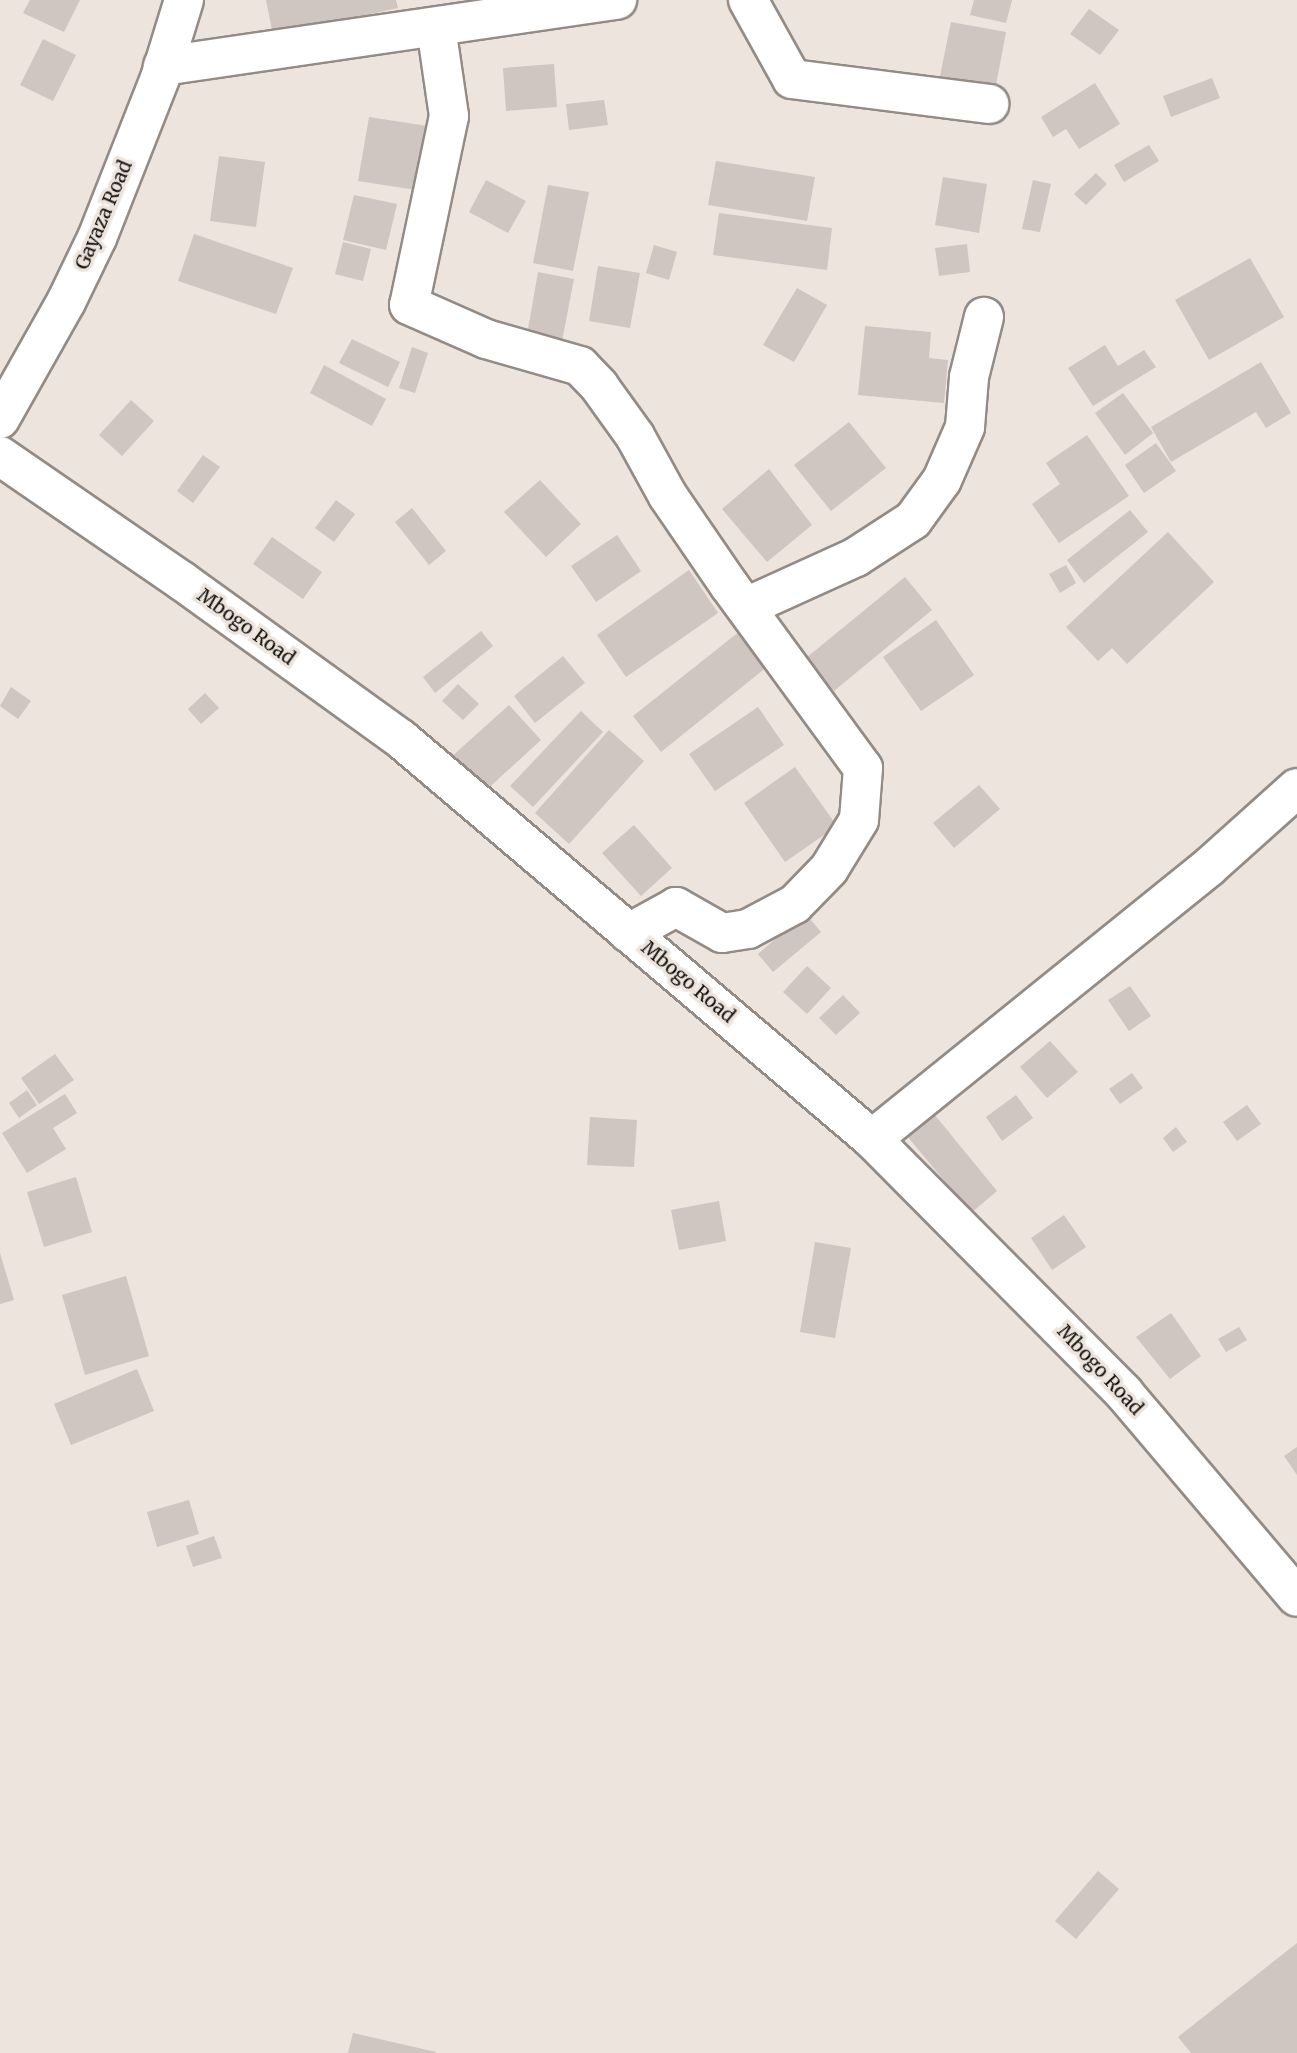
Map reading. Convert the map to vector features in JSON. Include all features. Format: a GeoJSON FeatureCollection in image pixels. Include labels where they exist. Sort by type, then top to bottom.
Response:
{"type":"FeatureCollection","features":[{"type":"Feature","properties":{"kind":"street","name":"Gayaza Road"},"geometry":{"type":"LineString","coordinates":[[0,419],[66,302],[97,238],[163,66],[184,0]]}},
{"type":"Feature","properties":{"kind":"street"},"geometry":{"type":"LineString","coordinates":[[163,66],[617,0]]}},
{"type":"Feature","properties":{"kind":"street"},"geometry":{"type":"LineString","coordinates":[[748,0],[792,79],[989,104]]}},
{"type":"Feature","properties":{"kind":"street"},"geometry":{"type":"LineString","coordinates":[[436,26],[449,116],[409,305],[486,339],[580,366],[599,386],[635,436],[668,496],[786,667],[863,768],[859,820],[829,869],[795,904],[748,929],[722,933],[676,907],[629,933]]}},
{"type":"Feature","properties":{"kind":"street"},"geometry":{"type":"LineString","coordinates":[[747,607],[856,557],[913,520],[942,480],[965,427],[969,377],[984,317]]}},
{"type":"Feature","properties":{"kind":"street","name":"Mbogo Road"},"geometry":{"type":"LineString","coordinates":[[0,456],[182,581],[401,739],[872,1139],[1124,1393],[1297,1597]]}},
{"type":"Feature","properties":{"kind":"street"},"geometry":{"type":"LineString","coordinates":[[872,1139],[1209,867],[1297,788]]}},
{"type":"Feature","properties":{"kind":"building"},"geometry":{"type":"Polygon","coordinates":[[[30,0],[80,0],[64,32],[23,13],[30,0]]]}},
{"type":"Feature","properties":{"kind":"building"},"geometry":{"type":"Polygon","coordinates":[[[266,0],[396,0],[398,8],[273,35],[266,0]]]}},
{"type":"Feature","properties":{"kind":"building"},"geometry":{"type":"Polygon","coordinates":[[[974,0],[1012,0],[1006,23],[970,15],[974,0]]]}},
{"type":"Feature","properties":{"kind":"building"},"geometry":{"type":"Polygon","coordinates":[[[1089,9],[1119,30],[1100,55],[1070,34],[1089,9]]]}},
{"type":"Feature","properties":{"kind":"building"},"geometry":{"type":"Polygon","coordinates":[[[951,22],[1006,32],[993,101],[937,91],[951,22]]]}},
{"type":"Feature","properties":{"kind":"building"},"geometry":{"type":"Polygon","coordinates":[[[43,39],[76,55],[53,101],[20,85],[43,39]]]}},
{"type":"Feature","properties":{"kind":"building"},"geometry":{"type":"Polygon","coordinates":[[[554,64],[557,107],[506,111],[503,68],[554,64]]]}},
{"type":"Feature","properties":{"kind":"building"},"geometry":{"type":"Polygon","coordinates":[[[1212,78],[1220,98],[1171,117],[1163,96],[1212,78]]]}},
{"type":"Feature","properties":{"kind":"building"},"geometry":{"type":"Polygon","coordinates":[[[1095,83],[1120,124],[1079,149],[1066,129],[1053,137],[1041,117],[1095,83]]]}},
{"type":"Feature","properties":{"kind":"building"},"geometry":{"type":"Polygon","coordinates":[[[604,100],[608,125],[569,130],[566,104],[604,100]]]}},
{"type":"Feature","properties":{"kind":"building"},"geometry":{"type":"Polygon","coordinates":[[[369,117],[427,126],[416,190],[358,181],[369,117]]]}},
{"type":"Feature","properties":{"kind":"building"},"geometry":{"type":"Polygon","coordinates":[[[1149,145],[1159,161],[1124,182],[1114,165],[1149,145]]]}},
{"type":"Feature","properties":{"kind":"building"},"geometry":{"type":"Polygon","coordinates":[[[219,156],[265,162],[256,227],[210,221],[219,156]]]}},
{"type":"Feature","properties":{"kind":"building"},"geometry":{"type":"Polygon","coordinates":[[[716,161],[815,177],[807,221],[708,205],[716,161]]]}},
{"type":"Feature","properties":{"kind":"building"},"geometry":{"type":"Polygon","coordinates":[[[1096,173],[1107,184],[1086,205],[1074,194],[1096,173]]]}},
{"type":"Feature","properties":{"kind":"building"},"geometry":{"type":"Polygon","coordinates":[[[943,177],[987,184],[979,233],[935,225],[943,177]]]}},
{"type":"Feature","properties":{"kind":"building"},"geometry":{"type":"Polygon","coordinates":[[[486,180],[526,201],[508,233],[469,212],[486,180]]]}},
{"type":"Feature","properties":{"kind":"building"},"geometry":{"type":"Polygon","coordinates":[[[1033,180],[1051,184],[1040,232],[1022,229],[1033,180]]]}},
{"type":"Feature","properties":{"kind":"building"},"geometry":{"type":"Polygon","coordinates":[[[548,185],[589,192],[573,271],[533,263],[548,185]]]}},
{"type":"Feature","properties":{"kind":"building"},"geometry":{"type":"Polygon","coordinates":[[[354,195],[397,204],[386,250],[343,240],[354,195]]]}},
{"type":"Feature","properties":{"kind":"building"},"geometry":{"type":"Polygon","coordinates":[[[719,213],[832,228],[827,270],[713,255],[719,213]]]}},
{"type":"Feature","properties":{"kind":"building"},"geometry":{"type":"Polygon","coordinates":[[[194,234],[293,268],[276,314],[178,281],[194,234]]]}},
{"type":"Feature","properties":{"kind":"building"},"geometry":{"type":"Polygon","coordinates":[[[343,242],[371,249],[363,281],[335,274],[343,242]]]}},
{"type":"Feature","properties":{"kind":"building"},"geometry":{"type":"Polygon","coordinates":[[[967,244],[970,272],[939,276],[935,248],[967,244]]]}},
{"type":"Feature","properties":{"kind":"building"},"geometry":{"type":"Polygon","coordinates":[[[654,245],[677,252],[669,280],[646,273],[654,245]]]}},
{"type":"Feature","properties":{"kind":"building"},"geometry":{"type":"Polygon","coordinates":[[[1250,258],[1284,317],[1209,360],[1175,300],[1250,258]]]}},
{"type":"Feature","properties":{"kind":"building"},"geometry":{"type":"Polygon","coordinates":[[[598,266],[640,273],[630,328],[589,321],[598,266]]]}},
{"type":"Feature","properties":{"kind":"building"},"geometry":{"type":"Polygon","coordinates":[[[538,272],[574,279],[562,341],[527,335],[538,272]]]}},
{"type":"Feature","properties":{"kind":"building"},"geometry":{"type":"Polygon","coordinates":[[[797,288],[827,305],[794,362],[763,345],[797,288]]]}},
{"type":"Feature","properties":{"kind":"building"},"geometry":{"type":"Polygon","coordinates":[[[865,326],[931,332],[929,358],[948,360],[944,403],[858,395],[865,326]]]}},
{"type":"Feature","properties":{"kind":"building"},"geometry":{"type":"Polygon","coordinates":[[[352,339],[400,362],[388,387],[339,363],[352,339]]]}},
{"type":"Feature","properties":{"kind":"building"},"geometry":{"type":"Polygon","coordinates":[[[1105,345],[1118,366],[1144,350],[1156,367],[1093,406],[1068,368],[1105,345]]]}},
{"type":"Feature","properties":{"kind":"building"},"geometry":{"type":"Polygon","coordinates":[[[412,347],[428,353],[415,393],[399,388],[412,347]]]}},
{"type":"Feature","properties":{"kind":"building"},"geometry":{"type":"Polygon","coordinates":[[[1261,362],[1291,413],[1266,428],[1256,412],[1171,462],[1151,427],[1261,362]]]}},
{"type":"Feature","properties":{"kind":"building"},"geometry":{"type":"Polygon","coordinates":[[[324,365],[386,399],[372,426],[310,393],[324,365]]]}},
{"type":"Feature","properties":{"kind":"building"},"geometry":{"type":"Polygon","coordinates":[[[1123,393],[1153,433],[1125,455],[1095,413],[1123,393]]]}},
{"type":"Feature","properties":{"kind":"building"},"geometry":{"type":"Polygon","coordinates":[[[131,400],[154,421],[122,456],[99,435],[131,400]]]}},
{"type":"Feature","properties":{"kind":"building"},"geometry":{"type":"Polygon","coordinates":[[[849,422],[886,468],[831,511],[794,465],[849,422]]]}},
{"type":"Feature","properties":{"kind":"building"},"geometry":{"type":"Polygon","coordinates":[[[1087,435],[1129,496],[1059,543],[1032,504],[1060,484],[1046,463],[1087,435]]]}},
{"type":"Feature","properties":{"kind":"building"},"geometry":{"type":"Polygon","coordinates":[[[1156,443],[1176,471],[1144,493],[1125,465],[1156,443]]]}},
{"type":"Feature","properties":{"kind":"building"},"geometry":{"type":"Polygon","coordinates":[[[203,455],[220,467],[193,503],[177,491],[203,455]]]}},
{"type":"Feature","properties":{"kind":"building"},"geometry":{"type":"Polygon","coordinates":[[[769,469],[812,525],[767,562],[722,509],[769,469]]]}},
{"type":"Feature","properties":{"kind":"building"},"geometry":{"type":"Polygon","coordinates":[[[540,480],[581,524],[546,557],[504,512],[540,480]]]}},
{"type":"Feature","properties":{"kind":"building"},"geometry":{"type":"Polygon","coordinates":[[[336,500],[355,514],[334,542],[315,528],[336,500]]]}},
{"type":"Feature","properties":{"kind":"building"},"geometry":{"type":"Polygon","coordinates":[[[412,508],[446,551],[429,565],[395,522],[412,508]]]}},
{"type":"Feature","properties":{"kind":"building"},"geometry":{"type":"Polygon","coordinates":[[[1130,510],[1148,532],[1084,583],[1067,560],[1130,510]]]}},
{"type":"Feature","properties":{"kind":"building"},"geometry":{"type":"Polygon","coordinates":[[[1168,532],[1214,582],[1127,664],[1112,648],[1098,661],[1066,627],[1168,532]]]}},
{"type":"Feature","properties":{"kind":"building"},"geometry":{"type":"Polygon","coordinates":[[[617,535],[641,571],[596,602],[571,566],[617,535]]]}},
{"type":"Feature","properties":{"kind":"building"},"geometry":{"type":"Polygon","coordinates":[[[272,537],[322,572],[303,599],[253,564],[272,537]]]}},
{"type":"Feature","properties":{"kind":"building"},"geometry":{"type":"Polygon","coordinates":[[[1066,565],[1076,583],[1060,593],[1049,574],[1066,565]]]}},
{"type":"Feature","properties":{"kind":"building"},"geometry":{"type":"Polygon","coordinates":[[[689,570],[718,613],[626,677],[597,635],[689,570]]]}},
{"type":"Feature","properties":{"kind":"building"},"geometry":{"type":"Polygon","coordinates":[[[905,577],[932,610],[834,691],[806,658],[905,577]]]}},
{"type":"Feature","properties":{"kind":"building"},"geometry":{"type":"Polygon","coordinates":[[[936,620],[974,675],[921,711],[883,657],[936,620]]]}},
{"type":"Feature","properties":{"kind":"building"},"geometry":{"type":"Polygon","coordinates":[[[481,631],[493,646],[435,693],[423,677],[481,631]]]}},
{"type":"Feature","properties":{"kind":"building"},"geometry":{"type":"Polygon","coordinates":[[[740,631],[768,666],[661,752],[633,716],[740,631]]]}},
{"type":"Feature","properties":{"kind":"building"},"geometry":{"type":"Polygon","coordinates":[[[563,656],[585,683],[535,723],[514,696],[563,656]]]}},
{"type":"Feature","properties":{"kind":"building"},"geometry":{"type":"Polygon","coordinates":[[[458,684],[479,704],[463,720],[442,701],[458,684]]]}},
{"type":"Feature","properties":{"kind":"building"},"geometry":{"type":"Polygon","coordinates":[[[11,687],[31,701],[18,719],[0,706],[11,687]]]}},
{"type":"Feature","properties":{"kind":"building"},"geometry":{"type":"Polygon","coordinates":[[[205,693],[219,708],[201,724],[188,709],[205,693]]]}},
{"type":"Feature","properties":{"kind":"building"},"geometry":{"type":"Polygon","coordinates":[[[509,705],[541,740],[482,794],[450,758],[509,705]]]}},
{"type":"Feature","properties":{"kind":"building"},"geometry":{"type":"Polygon","coordinates":[[[758,707],[784,745],[715,791],[689,754],[758,707]]]}},
{"type":"Feature","properties":{"kind":"building"},"geometry":{"type":"Polygon","coordinates":[[[581,711],[603,732],[533,807],[510,786],[581,711]]]}},
{"type":"Feature","properties":{"kind":"building"},"geometry":{"type":"Polygon","coordinates":[[[609,730],[644,761],[569,844],[535,813],[609,730]]]}},
{"type":"Feature","properties":{"kind":"building"},"geometry":{"type":"Polygon","coordinates":[[[795,767],[837,826],[785,862],[744,803],[795,767]]]}},
{"type":"Feature","properties":{"kind":"building"},"geometry":{"type":"Polygon","coordinates":[[[979,785],[1000,809],[954,848],[933,823],[979,785]]]}},
{"type":"Feature","properties":{"kind":"building"},"geometry":{"type":"Polygon","coordinates":[[[634,825],[672,868],[641,896],[602,853],[634,825]]]}},
{"type":"Feature","properties":{"kind":"building"},"geometry":{"type":"Polygon","coordinates":[[[805,913],[821,932],[773,972],[758,954],[805,913]]]}},
{"type":"Feature","properties":{"kind":"building"},"geometry":{"type":"Polygon","coordinates":[[[807,966],[831,988],[807,1014],[783,992],[807,966]]]}},
{"type":"Feature","properties":{"kind":"building"},"geometry":{"type":"Polygon","coordinates":[[[1130,986],[1151,1016],[1129,1031],[1108,1000],[1130,986]]]}},
{"type":"Feature","properties":{"kind":"building"},"geometry":{"type":"Polygon","coordinates":[[[843,995],[860,1013],[836,1035],[819,1018],[843,995]]]}},
{"type":"Feature","properties":{"kind":"building"},"geometry":{"type":"Polygon","coordinates":[[[1050,1041],[1078,1072],[1047,1098],[1020,1067],[1050,1041]]]}},
{"type":"Feature","properties":{"kind":"building"},"geometry":{"type":"Polygon","coordinates":[[[55,1054],[74,1080],[39,1104],[21,1078],[55,1054]]]}},
{"type":"Feature","properties":{"kind":"building"},"geometry":{"type":"Polygon","coordinates":[[[1132,1073],[1143,1088],[1120,1104],[1109,1089],[1132,1073]]]}},
{"type":"Feature","properties":{"kind":"building"},"geometry":{"type":"Polygon","coordinates":[[[27,1090],[37,1105],[19,1118],[9,1103],[27,1090]]]}},
{"type":"Feature","properties":{"kind":"building"},"geometry":{"type":"Polygon","coordinates":[[[65,1094],[77,1113],[53,1128],[66,1149],[27,1173],[2,1133],[65,1094]]]}},
{"type":"Feature","properties":{"kind":"building"},"geometry":{"type":"Polygon","coordinates":[[[1016,1095],[1033,1118],[1002,1141],[986,1117],[1016,1095]]]}},
{"type":"Feature","properties":{"kind":"building"},"geometry":{"type":"Polygon","coordinates":[[[1247,1105],[1261,1124],[1237,1141],[1223,1122],[1247,1105]]]}},
{"type":"Feature","properties":{"kind":"building"},"geometry":{"type":"Polygon","coordinates":[[[934,1114],[997,1191],[971,1213],[907,1136],[934,1114]]]}},
{"type":"Feature","properties":{"kind":"building"},"geometry":{"type":"Polygon","coordinates":[[[590,1117],[637,1120],[634,1167],[587,1165],[590,1117]]]}},
{"type":"Feature","properties":{"kind":"building"},"geometry":{"type":"Polygon","coordinates":[[[1176,1127],[1187,1142],[1173,1152],[1163,1138],[1176,1127]]]}},
{"type":"Feature","properties":{"kind":"building"},"geometry":{"type":"Polygon","coordinates":[[[76,1177],[92,1232],[44,1247],[27,1192],[76,1177]]]}},
{"type":"Feature","properties":{"kind":"building"},"geometry":{"type":"Polygon","coordinates":[[[719,1201],[726,1241],[679,1250],[671,1210],[719,1201]]]}},
{"type":"Feature","properties":{"kind":"building"},"geometry":{"type":"Polygon","coordinates":[[[1064,1215],[1086,1247],[1052,1270],[1031,1238],[1064,1215]]]}},
{"type":"Feature","properties":{"kind":"building"},"geometry":{"type":"Polygon","coordinates":[[[815,1242],[851,1248],[835,1338],[800,1332],[815,1242]]]}},
{"type":"Feature","properties":{"kind":"building"},"geometry":{"type":"Polygon","coordinates":[[[0,1253],[14,1300],[0,1304],[0,1253]]]}},
{"type":"Feature","properties":{"kind":"building"},"geometry":{"type":"Polygon","coordinates":[[[126,1276],[149,1356],[85,1375],[62,1295],[126,1276]]]}},
{"type":"Feature","properties":{"kind":"building"},"geometry":{"type":"Polygon","coordinates":[[[1171,1313],[1201,1356],[1170,1379],[1136,1337],[1171,1313]]]}},
{"type":"Feature","properties":{"kind":"building"},"geometry":{"type":"Polygon","coordinates":[[[1239,1327],[1247,1340],[1226,1352],[1218,1339],[1239,1327]]]}},
{"type":"Feature","properties":{"kind":"building"},"geometry":{"type":"Polygon","coordinates":[[[137,1369],[154,1411],[71,1445],[54,1404],[137,1369]]]}},
{"type":"Feature","properties":{"kind":"building"},"geometry":{"type":"Polygon","coordinates":[[[1297,1447],[1297,1475],[1284,1456],[1297,1447]]]}},
{"type":"Feature","properties":{"kind":"building"},"geometry":{"type":"Polygon","coordinates":[[[189,1500],[199,1534],[157,1547],[147,1512],[189,1500]]]}},
{"type":"Feature","properties":{"kind":"building"},"geometry":{"type":"Polygon","coordinates":[[[214,1536],[222,1558],[193,1567],[186,1546],[214,1536]]]}},
{"type":"Feature","properties":{"kind":"building"},"geometry":{"type":"Polygon","coordinates":[[[1098,1871],[1119,1889],[1076,1939],[1055,1921],[1098,1871]]]}},
{"type":"Feature","properties":{"kind":"building"},"geometry":{"type":"Polygon","coordinates":[[[1297,1943],[1297,2053],[1191,2053],[1178,2037],[1297,1943]]]}},
{"type":"Feature","properties":{"kind":"building"},"geometry":{"type":"Polygon","coordinates":[[[353,2033],[436,2052],[436,2053],[348,2053],[353,2033]]]}}]}
